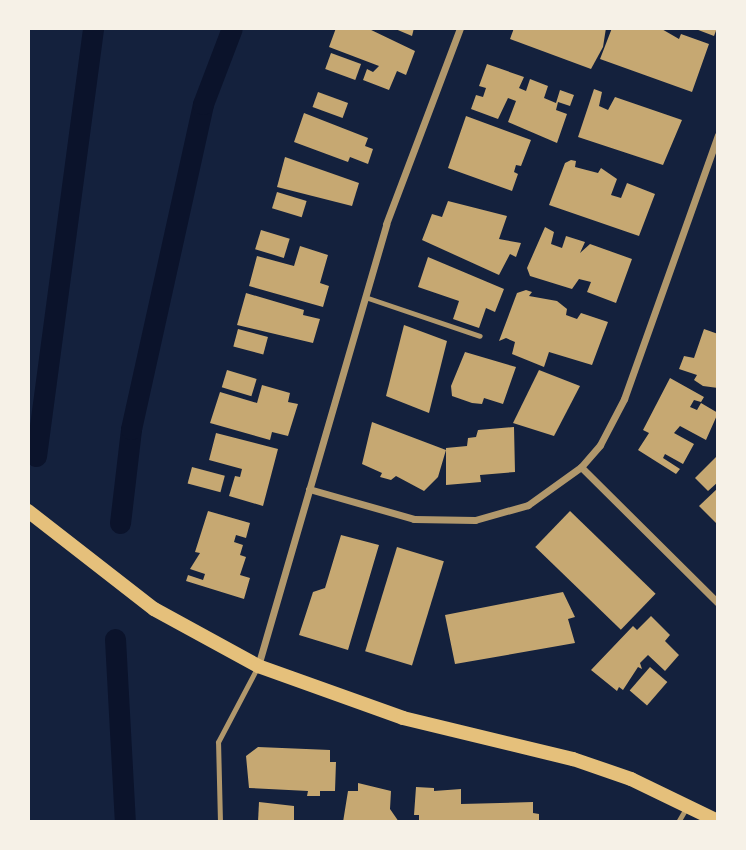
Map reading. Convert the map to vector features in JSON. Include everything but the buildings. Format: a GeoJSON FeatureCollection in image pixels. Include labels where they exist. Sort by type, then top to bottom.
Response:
{"type":"FeatureCollection","features":[{"type":"Feature","properties":{"kind":"main road"},"geometry":{"type":"LineString","coordinates":[[28,511],[155,609],[258,666],[404,718],[573,759],[688,805],[718,821]]}},
{"type":"Feature","properties":{"kind":"street"},"geometry":{"type":"LineString","coordinates":[[258,666],[391,211],[460,28]]}},
{"type":"Feature","properties":{"kind":"street"},"geometry":{"type":"LineString","coordinates":[[309,489],[414,519],[475,520],[528,505],[581,467],[600,445],[624,399],[718,135]]}},
{"type":"Feature","properties":{"kind":"street"},"geometry":{"type":"LineString","coordinates":[[581,467],[717,602]]}},
{"type":"Feature","properties":{"kind":"lane"},"geometry":{"type":"LineString","coordinates":[[365,298],[480,336]]}},
{"type":"Feature","properties":{"kind":"lane"},"geometry":{"type":"LineString","coordinates":[[220,822],[218,742],[258,666]]}},
{"type":"Feature","properties":{"kind":"lane"},"geometry":{"type":"LineString","coordinates":[[678,822],[688,805]]}},
{"type":"Feature","properties":{"kind":"waterway"},"geometry":{"type":"LineString","coordinates":[[36,456],[93,28]]}},
{"type":"Feature","properties":{"kind":"waterway"},"geometry":{"type":"LineString","coordinates":[[120,523],[131,429],[203,104],[232,28]]}},
{"type":"Feature","properties":{"kind":"waterway"},"geometry":{"type":"LineString","coordinates":[[115,639],[125,822]]}}]}
